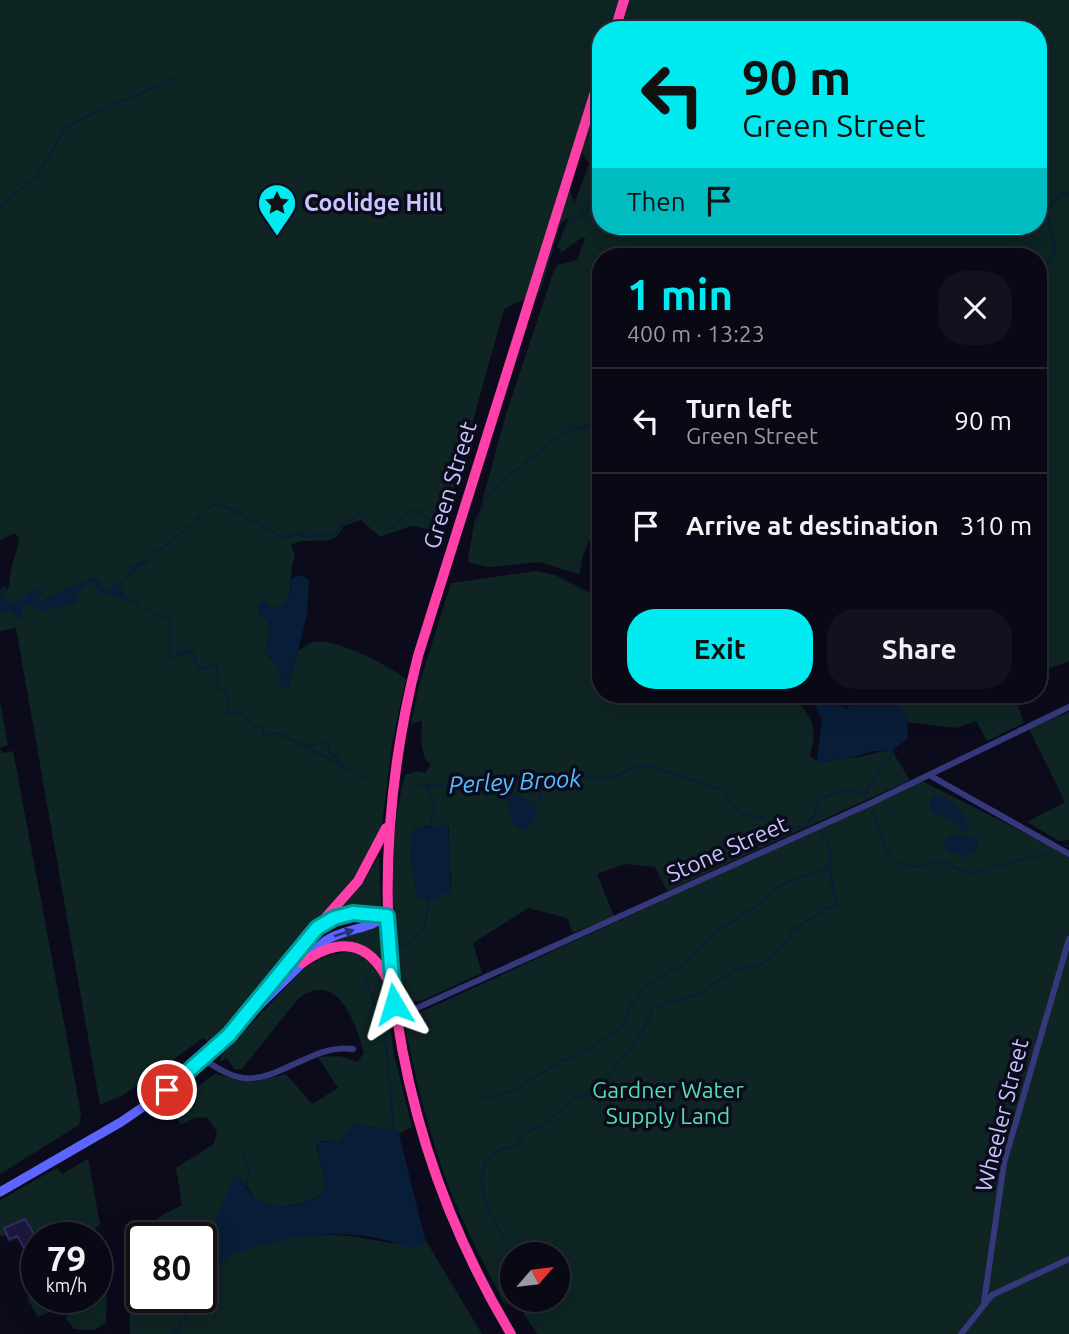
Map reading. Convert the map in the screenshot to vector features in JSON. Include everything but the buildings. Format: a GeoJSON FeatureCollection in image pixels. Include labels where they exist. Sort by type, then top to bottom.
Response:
{"type":"FeatureCollection","features":[{"type":"Feature","properties":{"kind":"highway"},"geometry":{"type":"LineString","coordinates":[[618,21],[624,0]]}},
{"type":"Feature","properties":{"kind":"highway","name":"Green Street"},"geometry":{"type":"LineString","coordinates":[[511,1334],[472,1264],[438,1181],[413,1101],[392,988],[387,916],[389,819],[399,746],[418,656],[592,101]]}},
{"type":"Feature","properties":{"kind":"highway"},"geometry":{"type":"LineString","coordinates":[[311,934],[362,876],[389,819]]}},
{"type":"Feature","properties":{"kind":"highway"},"geometry":{"type":"LineString","coordinates":[[302,963],[334,949],[361,948],[376,959],[392,988]]}},
{"type":"Feature","properties":{"kind":"street","name":"Stone Street"},"geometry":{"type":"LineString","coordinates":[[396,1017],[929,775],[1069,707]]}},
{"type":"Feature","properties":{"kind":"street"},"geometry":{"type":"LineString","coordinates":[[929,775],[1069,854]]}},
{"type":"Feature","properties":{"kind":"street"},"geometry":{"type":"LineString","coordinates":[[221,1043],[311,934],[324,923],[358,912],[387,916]]}},
{"type":"Feature","properties":{"kind":"street"},"geometry":{"type":"LineString","coordinates":[[0,1192],[152,1101],[204,1060],[329,938],[373,925],[387,916]]}},
{"type":"Feature","properties":{"kind":"street","name":"Wheeler Street"},"geometry":{"type":"LineString","coordinates":[[984,1302],[1003,1163],[1069,939]]}},
{"type":"Feature","properties":{"kind":"street"},"geometry":{"type":"LineString","coordinates":[[204,1060],[230,1074],[252,1078],[330,1050],[353,1049]]}},
{"type":"Feature","properties":{"kind":"street"},"geometry":{"type":"LineString","coordinates":[[961,1334],[984,1302],[999,1291],[1069,1259]]}},
{"type":"Feature","properties":{"kind":"green space"},"geometry":{"type":"Polygon","coordinates":[[[0,0],[1069,0],[1069,661],[1047,670],[1047,248],[592,248],[592,540],[590,539],[582,559],[580,573],[540,562],[489,567],[469,563],[475,519],[506,414],[554,270],[558,265],[577,260],[585,239],[583,237],[560,253],[561,249],[557,247],[569,217],[561,223],[540,292],[504,309],[443,528],[435,530],[411,526],[380,537],[361,520],[343,526],[334,538],[298,542],[291,545],[295,555],[285,604],[273,609],[267,602],[259,604],[258,614],[268,620],[269,625],[268,640],[263,652],[277,666],[281,685],[288,689],[298,651],[313,642],[347,648],[406,679],[392,744],[382,825],[367,862],[263,987],[210,1043],[203,1038],[125,1094],[100,1105],[16,628],[0,631],[0,611],[13,603],[0,603],[0,590],[10,587],[10,575],[19,539],[15,533],[0,540],[0,0]],[[578,147],[567,179],[574,204],[589,164],[578,147]]]}},
{"type":"Feature","properties":{"kind":"green space"},"geometry":{"type":"Polygon","coordinates":[[[536,571],[555,575],[592,594],[592,703],[798,703],[812,721],[810,756],[822,764],[892,751],[910,780],[667,891],[655,867],[625,864],[597,874],[614,916],[573,933],[567,918],[528,908],[473,943],[482,973],[421,1001],[412,1002],[401,994],[392,884],[395,827],[405,775],[419,771],[425,773],[431,765],[423,750],[422,721],[411,724],[420,682],[451,583],[536,571]],[[425,826],[452,885],[448,851],[449,828],[425,826]]]}},
{"type":"Feature","properties":{"kind":"green space"},"geometry":{"type":"Polygon","coordinates":[[[0,701],[8,745],[0,748],[0,701]]]}},
{"type":"Feature","properties":{"kind":"green space"},"geometry":{"type":"Polygon","coordinates":[[[899,703],[1017,703],[1024,723],[987,741],[976,721],[956,728],[907,722],[899,703]]]}},
{"type":"Feature","properties":{"kind":"green space"},"geometry":{"type":"Polygon","coordinates":[[[1069,712],[1069,840],[1059,841],[1027,822],[1065,802],[1029,729],[1069,712]]]}},
{"type":"Feature","properties":{"kind":"green space"},"geometry":{"type":"Polygon","coordinates":[[[0,748],[2,753],[13,751],[81,1114],[79,1125],[0,1174],[0,748]]]}},
{"type":"Feature","properties":{"kind":"green space","name":"Gardner Water Supply Land"},"geometry":{"type":"Polygon","coordinates":[[[922,781],[1069,855],[1069,1334],[537,1334],[523,1312],[570,1312],[570,1242],[500,1242],[500,1295],[449,1188],[422,1102],[405,1024],[410,1017],[922,781]]]}},
{"type":"Feature","properties":{"kind":"green space"},"geometry":{"type":"Polygon","coordinates":[[[379,855],[381,907],[334,915],[365,880],[379,855]]]}},
{"type":"Feature","properties":{"kind":"green space"},"geometry":{"type":"Polygon","coordinates":[[[381,927],[381,959],[361,945],[326,944],[354,932],[381,927]]]}},
{"type":"Feature","properties":{"kind":"green space"},"geometry":{"type":"Polygon","coordinates":[[[350,951],[361,953],[382,973],[394,1054],[412,1127],[399,1134],[389,1129],[357,1123],[338,1142],[323,1141],[316,1145],[326,1186],[324,1192],[304,1203],[292,1206],[270,1205],[252,1193],[245,1183],[217,1229],[217,1222],[153,1222],[182,1205],[176,1168],[214,1144],[217,1132],[208,1118],[196,1117],[181,1125],[169,1108],[215,1074],[253,1082],[286,1074],[312,1104],[338,1088],[318,1057],[340,1056],[358,1062],[364,1052],[342,1003],[334,994],[323,990],[312,991],[298,999],[242,1069],[235,1069],[226,1058],[221,1062],[221,1056],[303,969],[326,956],[350,951]]]}},
{"type":"Feature","properties":{"kind":"green space"},"geometry":{"type":"Polygon","coordinates":[[[88,1159],[100,1222],[27,1222],[25,1219],[4,1228],[9,1239],[17,1236],[16,1239],[9,1243],[6,1236],[0,1236],[0,1200],[55,1169],[58,1168],[62,1174],[88,1159]]]}},
{"type":"Feature","properties":{"kind":"green space"},"geometry":{"type":"Polygon","coordinates":[[[338,1235],[407,1245],[424,1244],[425,1239],[482,1334],[130,1334],[130,1313],[217,1313],[217,1257],[219,1261],[250,1247],[284,1238],[338,1235]]]}},
{"type":"Feature","properties":{"kind":"green space"},"geometry":{"type":"Polygon","coordinates":[[[70,1313],[106,1313],[106,1323],[94,1330],[74,1329],[66,1318],[70,1313]]]}},
{"type":"Feature","properties":{"kind":"water"},"geometry":{"type":"Polygon","coordinates":[[[159,550],[150,556],[149,562],[126,579],[120,587],[124,591],[122,595],[138,603],[142,610],[147,609],[150,610],[169,620],[171,623],[171,656],[188,648],[194,653],[198,666],[203,669],[198,670],[190,652],[170,659],[170,625],[167,620],[155,616],[149,610],[144,612],[134,603],[101,594],[91,581],[75,593],[80,598],[77,602],[67,606],[41,613],[33,605],[22,606],[23,619],[14,617],[11,611],[0,613],[0,596],[10,597],[3,602],[14,603],[39,588],[41,594],[35,599],[43,601],[49,594],[52,598],[64,589],[97,576],[97,580],[103,584],[99,584],[99,588],[110,591],[112,585],[116,586],[118,581],[121,583],[133,566],[149,559],[149,555],[159,550]]]}},
{"type":"Feature","properties":{"kind":"water"},"geometry":{"type":"Polygon","coordinates":[[[299,575],[307,578],[309,582],[307,615],[288,690],[281,685],[277,666],[263,652],[267,644],[268,620],[258,614],[259,604],[264,600],[273,608],[282,605],[292,578],[299,575]]]}},
{"type":"Feature","properties":{"kind":"water"},"geometry":{"type":"Polygon","coordinates":[[[817,703],[837,703],[846,709],[852,703],[899,703],[907,722],[908,738],[892,751],[872,751],[822,764],[817,762],[822,719],[815,707],[817,703]]]}},
{"type":"Feature","properties":{"kind":"water"},"geometry":{"type":"Polygon","coordinates":[[[510,791],[527,800],[535,810],[537,816],[526,830],[520,829],[512,821],[509,809],[510,791]]]}},
{"type":"Feature","properties":{"kind":"water"},"geometry":{"type":"Polygon","coordinates":[[[932,796],[951,802],[965,818],[968,831],[963,832],[953,820],[931,812],[929,804],[932,796]]]}},
{"type":"Feature","properties":{"kind":"water"},"geometry":{"type":"Polygon","coordinates":[[[448,825],[451,890],[436,899],[417,899],[410,859],[413,829],[448,825]]]}},
{"type":"Feature","properties":{"kind":"water"},"geometry":{"type":"Polygon","coordinates":[[[951,835],[978,838],[978,849],[966,856],[949,853],[944,845],[951,835]]]}},
{"type":"Feature","properties":{"kind":"water"},"geometry":{"type":"Polygon","coordinates":[[[353,1124],[389,1129],[399,1134],[424,1244],[414,1249],[371,1237],[326,1234],[281,1240],[219,1261],[215,1222],[234,1176],[240,1177],[253,1195],[271,1204],[289,1206],[307,1202],[324,1192],[326,1186],[316,1142],[338,1142],[353,1124]]]}},
{"type":"Feature","properties":{"kind":"waterway"},"geometry":{"type":"LineString","coordinates":[[0,208],[38,174],[65,129],[85,117],[178,77]]}},
{"type":"Feature","properties":{"kind":"waterway"},"geometry":{"type":"LineString","coordinates":[[1047,264],[1056,249],[1049,222],[1049,209],[1059,197],[1069,192]]}},
{"type":"Feature","properties":{"kind":"waterway"},"geometry":{"type":"LineString","coordinates":[[571,221],[585,213],[592,202]]}},
{"type":"Feature","properties":{"kind":"waterway"},"geometry":{"type":"LineString","coordinates":[[476,522],[487,495],[527,461],[568,430],[592,425]]}},
{"type":"Feature","properties":{"kind":"waterway"},"geometry":{"type":"LineString","coordinates":[[157,551],[213,505],[224,506],[287,539],[302,532],[317,536],[336,534],[340,525],[353,519],[355,514],[363,514],[370,519]]}},
{"type":"Feature","properties":{"kind":"waterway"},"geometry":{"type":"LineString","coordinates":[[391,529],[400,518],[414,510],[421,512],[433,524],[441,518],[448,518]]}},
{"type":"Feature","properties":{"kind":"waterway"},"geometry":{"type":"LineString","coordinates":[[299,534],[306,537],[313,535]]}},
{"type":"Feature","properties":{"kind":"waterway"},"geometry":{"type":"LineString","coordinates":[[0,592],[4,587]]}},
{"type":"Feature","properties":{"kind":"waterway"},"geometry":{"type":"LineString","coordinates":[[0,595],[7,589]]}},
{"type":"Feature","properties":{"kind":"waterway","name":"Perley Brook"},"geometry":{"type":"LineString","coordinates":[[200,670],[214,665],[217,667],[218,686],[227,694],[229,715],[239,711],[253,725],[262,726],[263,735],[279,733],[370,780]]}},
{"type":"Feature","properties":{"kind":"waterway"},"geometry":{"type":"LineString","coordinates":[[303,746],[328,743],[330,754],[337,756],[341,766]]}},
{"type":"Feature","properties":{"kind":"waterway"},"geometry":{"type":"LineString","coordinates":[[866,793],[878,772],[889,761],[891,751]]}},
{"type":"Feature","properties":{"kind":"waterway","name":"Perley Brook"},"geometry":{"type":"LineString","coordinates":[[413,786],[452,785],[475,789],[519,777],[611,778],[634,767],[651,766],[721,789],[740,814],[766,818],[776,828],[804,827],[814,817],[817,803],[829,795],[848,790],[861,793],[867,798]]}},
{"type":"Feature","properties":{"kind":"waterway"},"geometry":{"type":"LineString","coordinates":[[453,783],[461,774]]}},
{"type":"Feature","properties":{"kind":"waterway"},"geometry":{"type":"LineString","coordinates":[[532,804],[540,798],[545,779]]}},
{"type":"Feature","properties":{"kind":"waterway"},"geometry":{"type":"LineString","coordinates":[[494,786],[502,788],[503,796],[507,800]]}},
{"type":"Feature","properties":{"kind":"waterway"},"geometry":{"type":"LineString","coordinates":[[428,787],[435,807],[429,828]]}},
{"type":"Feature","properties":{"kind":"waterway","name":"Perley Brook"},"geometry":{"type":"LineString","coordinates":[[872,811],[887,851],[901,864],[911,866],[943,861],[969,874],[1052,852]]}},
{"type":"Feature","properties":{"kind":"waterway"},"geometry":{"type":"LineString","coordinates":[[476,1098],[489,1098],[518,1088],[561,1061],[592,1048],[622,1026],[631,1005],[642,991],[687,962],[712,935],[752,909],[783,884],[825,869],[830,854],[819,829]]}},
{"type":"Feature","properties":{"kind":"waterway"},"geometry":{"type":"LineString","coordinates":[[505,1240],[485,1199],[482,1184],[488,1159],[499,1150],[517,1145],[525,1133],[543,1125],[574,1099],[601,1091],[606,1080],[636,1041],[652,1008],[699,993],[735,970],[761,965],[782,948],[793,930],[827,908],[836,906],[829,865]]}},
{"type":"Feature","properties":{"kind":"waterway"},"geometry":{"type":"LineString","coordinates":[[397,950],[422,931],[428,900]]}},
{"type":"Feature","properties":{"kind":"waterway"},"geometry":{"type":"LineString","coordinates":[[372,968],[365,978],[385,1032],[394,1133]]}},
{"type":"Feature","properties":{"kind":"waterway"},"geometry":{"type":"LineString","coordinates":[[244,1157],[249,1172],[246,1186]]}},
{"type":"Feature","properties":{"kind":"waterway"},"geometry":{"type":"LineString","coordinates":[[217,1266],[222,1259]]}},
{"type":"Feature","properties":{"kind":"waterway"},"geometry":{"type":"LineString","coordinates":[[175,1334],[187,1313]]}},
{"type":"Feature","properties":{"kind":"place","name":"Coolidge Hill"},"geometry":{"type":"Point","coordinates":[277,237]}},
{"type":"Feature","properties":{"kind":"route"},"geometry":{"type":"LineString","coordinates":[[167,1090],[221,1043],[311,934],[334,918],[358,912],[387,916],[394,1004]]}}]}
